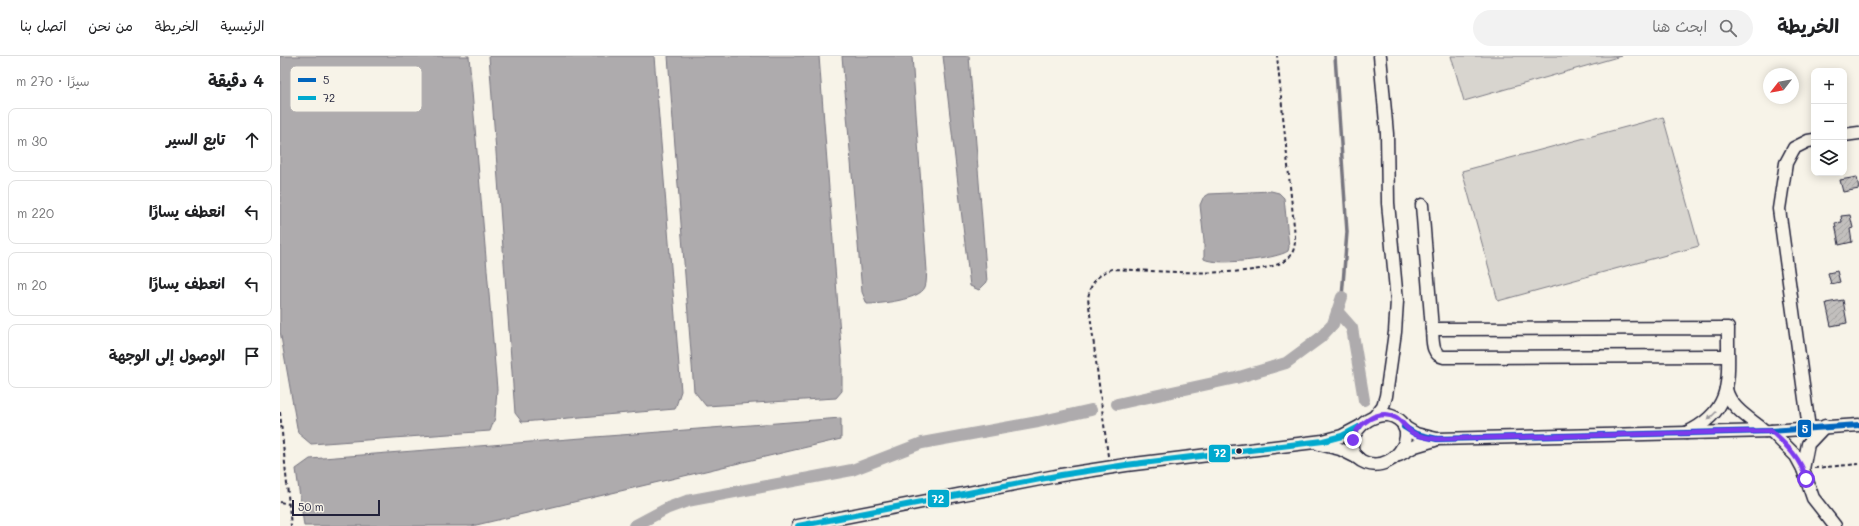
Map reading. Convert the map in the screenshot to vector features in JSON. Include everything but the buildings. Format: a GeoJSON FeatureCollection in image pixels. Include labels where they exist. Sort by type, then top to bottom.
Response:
{"type":"FeatureCollection","features":[{"type":"Feature","properties":{"kind":"street"},"geometry":{"type":"LineString","coordinates":[[1375,416],[1383,406],[1386,396],[1395,332],[1397,301],[1388,203],[1387,134],[1380,56]]}},
{"type":"Feature","properties":{"kind":"street"},"geometry":{"type":"LineString","coordinates":[[1847,135],[1859,133]]}},
{"type":"Feature","properties":{"kind":"street"},"geometry":{"type":"LineString","coordinates":[[1809,428],[1778,209],[1786,164],[1794,148],[1811,140]]}},
{"type":"Feature","properties":{"kind":"street"},"geometry":{"type":"LineString","coordinates":[[1422,206],[1432,329],[1435,352],[1438,356],[1727,356]]}},
{"type":"Feature","properties":{"kind":"street"},"geometry":{"type":"LineString","coordinates":[[1432,329],[1728,328],[1726,389],[1723,401],[1714,414],[1698,428],[1686,433]]}},
{"type":"Feature","properties":{"kind":"street"},"geometry":{"type":"LineString","coordinates":[[1726,389],[1728,396],[1736,407],[1768,431],[1796,456],[1803,469],[1813,498],[1835,526]]}},
{"type":"Feature","properties":{"kind":"street"},"geometry":{"type":"LineString","coordinates":[[1386,396],[1388,408],[1393,416],[1401,421],[1406,434],[1405,443],[1396,456]]}},
{"type":"Feature","properties":{"kind":"street"},"geometry":{"type":"LineString","coordinates":[[798,526],[1039,479],[1109,467],[1310,443],[1336,438],[1359,427],[1367,420],[1375,416],[1393,416]]}},
{"type":"Feature","properties":{"kind":"street"},"geometry":{"type":"LineString","coordinates":[[1404,427],[1416,434],[1437,439],[1768,431],[1859,424]]}},
{"type":"Feature","properties":{"kind":"street"},"geometry":{"type":"LineString","coordinates":[[1803,469],[1808,444],[1825,426]]}},
{"type":"Feature","properties":{"kind":"street"},"geometry":{"type":"LineString","coordinates":[[1358,458],[1353,450],[1353,440],[1359,427]]}},
{"type":"Feature","properties":{"kind":"street"},"geometry":{"type":"LineString","coordinates":[[1310,443],[1334,447],[1366,463],[1376,464],[1386,462],[1415,446],[1437,439]]}},
{"type":"Feature","properties":{"kind":"path"},"geometry":{"type":"LineString","coordinates":[[1109,467],[1088,298],[1093,281],[1102,273],[1112,269],[1210,273],[1269,268],[1287,259],[1295,250],[1295,236],[1277,56]]}},
{"type":"Feature","properties":{"kind":"path"},"geometry":{"type":"LineString","coordinates":[[280,412],[291,526]]}},
{"type":"Feature","properties":{"kind":"path"},"geometry":{"type":"LineString","coordinates":[[1803,469],[1859,464]]}},
{"type":"Feature","properties":{"kind":"path"},"geometry":{"type":"LineString","coordinates":[[280,502],[289,504]]}},
{"type":"Feature","properties":{"kind":"shaded area"},"geometry":{"type":"Polygon","coordinates":[[[280,56],[469,56],[497,389],[495,418],[490,431],[311,444],[298,433],[280,331],[280,56]]]}},
{"type":"Feature","properties":{"kind":"shaded area"},"geometry":{"type":"Polygon","coordinates":[[[489,56],[654,56],[681,391],[675,409],[522,422],[515,413],[489,56]]]}},
{"type":"Feature","properties":{"kind":"shaded area"},"geometry":{"type":"Polygon","coordinates":[[[668,56],[819,56],[842,360],[842,391],[836,398],[706,406],[694,391],[668,56]]]}},
{"type":"Feature","properties":{"kind":"shaded area"},"geometry":{"type":"Polygon","coordinates":[[[842,56],[912,56],[927,271],[925,287],[916,295],[908,298],[867,304],[862,292],[842,56]]]}},
{"type":"Feature","properties":{"kind":"shaded area"},"geometry":{"type":"Polygon","coordinates":[[[943,56],[969,56],[987,282],[979,290],[970,286],[943,56]]]}},
{"type":"Feature","properties":{"kind":"shaded area"},"geometry":{"type":"Polygon","coordinates":[[[1451,56],[1621,56],[1464,101],[1451,56]]]}},
{"type":"Feature","properties":{"kind":"shaded area"},"geometry":{"type":"Polygon","coordinates":[[[1663,117],[1699,246],[1498,301],[1462,171],[1663,117]]]}},
{"type":"Feature","properties":{"kind":"shaded area"},"geometry":{"type":"Polygon","coordinates":[[[1271,191],[1279,193],[1284,198],[1289,247],[1288,251],[1272,257],[1246,261],[1221,262],[1204,259],[1204,241],[1200,205],[1203,198],[1209,194],[1271,191]]]}},
{"type":"Feature","properties":{"kind":"shaded area"},"geometry":{"type":"Polygon","coordinates":[[[841,418],[841,439],[472,526],[304,526],[296,469],[310,459],[841,418]]]}},
{"type":"Feature","properties":{"kind":"waterway"},"geometry":{"type":"LineString","coordinates":[[1335,56],[1347,232],[1342,297]]}},
{"type":"Feature","properties":{"kind":"waterway"},"geometry":{"type":"LineString","coordinates":[[1117,404],[1236,378],[1286,363],[1320,338],[1333,324],[1342,297]]}},
{"type":"Feature","properties":{"kind":"waterway"},"geometry":{"type":"LineString","coordinates":[[1337,311],[1352,328],[1364,400]]}},
{"type":"Feature","properties":{"kind":"waterway"},"geometry":{"type":"LineString","coordinates":[[634,526],[668,508],[687,501],[852,470],[922,443],[1038,422],[1091,410]]}},
{"type":"Feature","properties":{"kind":"transit line","name":"5"},"geometry":{"type":"LineString","coordinates":[[1404,427],[1416,434],[1437,439],[1771,431],[1859,425]]}},
{"type":"Feature","properties":{"kind":"transit line","name":"72"},"geometry":{"type":"LineString","coordinates":[[798,526],[1061,475],[1126,465],[1323,441],[1342,436],[1359,427]]}},
{"type":"Feature","properties":{"kind":"route"},"geometry":{"type":"LineString","coordinates":[[1353,440],[1356,431],[1363,423],[1373,417],[1383,415],[1397,418],[1401,421],[1404,427],[1412,432],[1424,437],[1437,439],[1771,431],[1796,456],[1803,469],[1806,479]]}}]}
